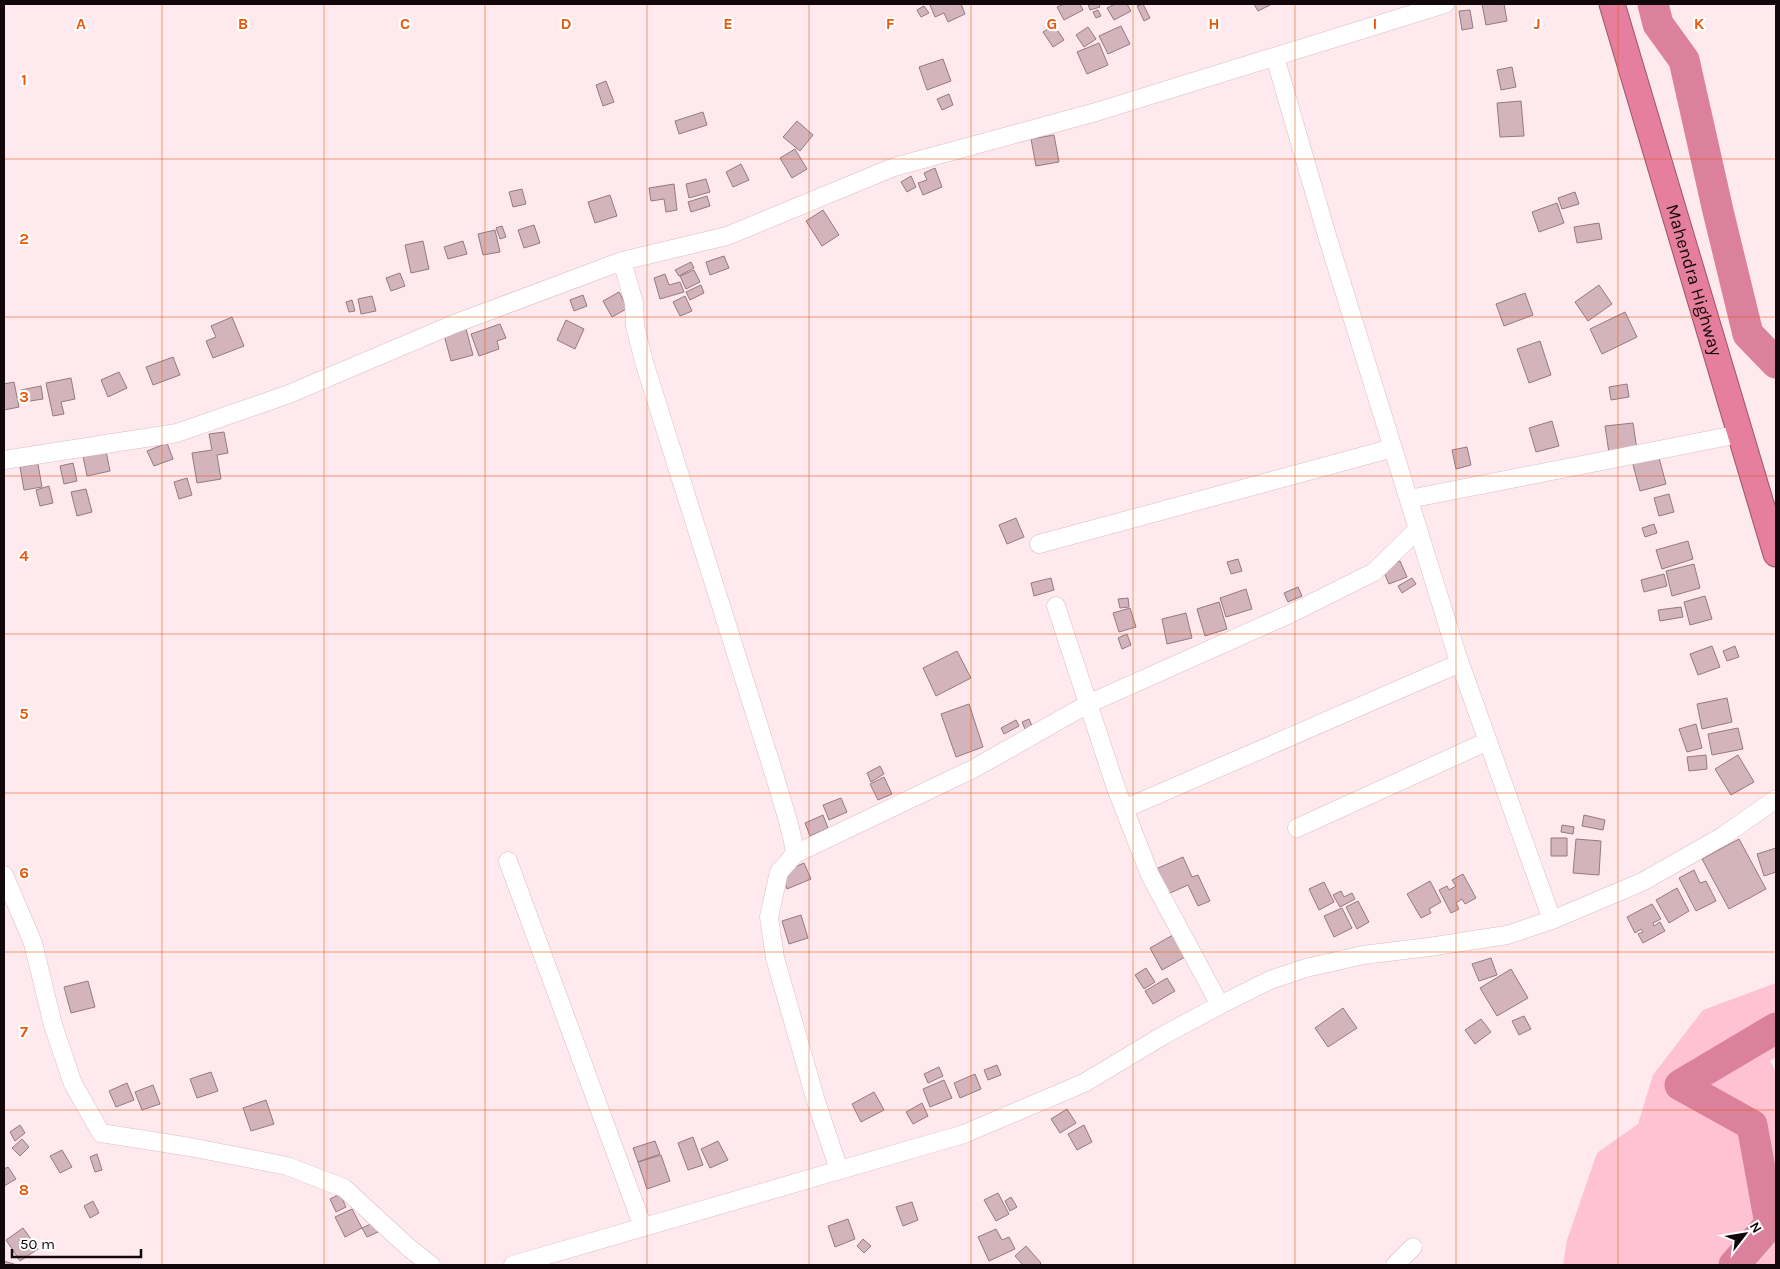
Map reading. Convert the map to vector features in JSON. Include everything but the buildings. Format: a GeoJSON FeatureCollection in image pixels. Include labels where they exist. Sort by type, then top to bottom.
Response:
{"type":"FeatureCollection","features":[{"type":"Feature","properties":{"kind":"highway","name":"Mahendra Highway"},"geometry":{"type":"LineString","coordinates":[[1612,4],[1776,554]]}},
{"type":"Feature","properties":{"kind":"street"},"geometry":{"type":"LineString","coordinates":[[4,460],[177,433],[289,394],[454,324],[622,261],[727,236],[894,167],[1096,112],[1445,4]]}},
{"type":"Feature","properties":{"kind":"street"},"geometry":{"type":"LineString","coordinates":[[1275,57],[1460,662],[1552,920]]}},
{"type":"Feature","properties":{"kind":"street"},"geometry":{"type":"LineString","coordinates":[[622,261],[634,303],[635,326],[644,362],[775,777],[793,836],[795,854]]}},
{"type":"Feature","properties":{"kind":"street"},"geometry":{"type":"LineString","coordinates":[[1409,499],[1740,434]]}},
{"type":"Feature","properties":{"kind":"street"},"geometry":{"type":"LineString","coordinates":[[1039,544],[1393,448]]}},
{"type":"Feature","properties":{"kind":"street"},"geometry":{"type":"LineString","coordinates":[[839,1170],[816,1101],[775,958],[769,917],[779,872],[795,854],[973,769],[1088,704],[1292,613],[1374,572],[1418,529]]}},
{"type":"Feature","properties":{"kind":"street"},"geometry":{"type":"LineString","coordinates":[[1056,606],[1124,809],[1150,875],[1220,1005]]}},
{"type":"Feature","properties":{"kind":"street"},"geometry":{"type":"LineString","coordinates":[[1124,809],[1460,662]]}},
{"type":"Feature","properties":{"kind":"street"},"geometry":{"type":"LineString","coordinates":[[1297,828],[1488,741]]}},
{"type":"Feature","properties":{"kind":"street"},"geometry":{"type":"LineString","coordinates":[[513,1265],[964,1134],[1084,1083],[1164,1035],[1220,1005],[1270,980],[1306,968],[1363,954],[1429,947],[1507,935],[1552,920],[1642,882],[1723,836],[1776,799]]}},
{"type":"Feature","properties":{"kind":"street"},"geometry":{"type":"LineString","coordinates":[[508,861],[643,1227]]}},
{"type":"Feature","properties":{"kind":"street"},"geometry":{"type":"LineString","coordinates":[[4,875],[33,943],[53,1025],[73,1084],[100,1133],[190,1147],[287,1166],[344,1188],[408,1247],[431,1265]]}},
{"type":"Feature","properties":{"kind":"street"},"geometry":{"type":"LineString","coordinates":[[1395,1265],[1413,1247]]}},
{"type":"Feature","properties":{"kind":"shaded area"},"geometry":{"type":"Polygon","coordinates":[[[1776,983],[1776,1057],[1770,1061],[1776,1072],[1776,1265],[1563,1265],[1567,1240],[1597,1153],[1638,1124],[1653,1075],[1703,1010],[1776,983]]]}},
{"type":"Feature","properties":{"kind":"waterway"},"geometry":{"type":"LineString","coordinates":[[1653,4],[1658,24],[1684,60],[1748,334],[1776,363]]}},
{"type":"Feature","properties":{"kind":"waterway"},"geometry":{"type":"LineString","coordinates":[[1734,1265],[1770,1224],[1752,1125],[1680,1085],[1776,1028]]}}]}
